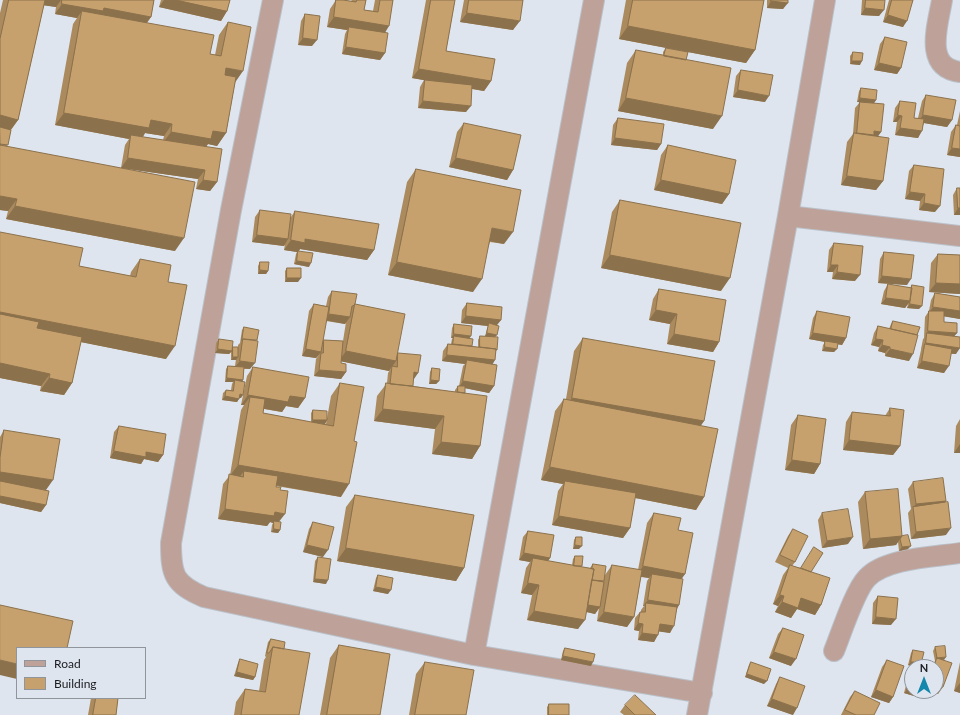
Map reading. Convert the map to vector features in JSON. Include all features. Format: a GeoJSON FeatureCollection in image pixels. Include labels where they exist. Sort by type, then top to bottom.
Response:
{"type":"FeatureCollection","features":[{"type":"Feature","properties":{"kind":"street"},"geometry":{"type":"LineString","coordinates":[[273,0],[231,210],[171,544],[171,562],[176,579],[187,590],[204,597],[474,655],[702,693]]}},
{"type":"Feature","properties":{"kind":"street"},"geometry":{"type":"LineString","coordinates":[[474,655],[594,0]]}},
{"type":"Feature","properties":{"kind":"street"},"geometry":{"type":"LineString","coordinates":[[697,715],[788,216],[825,0]]}},
{"type":"Feature","properties":{"kind":"street"},"geometry":{"type":"LineString","coordinates":[[942,0],[935,51],[939,60],[946,66],[960,72]]}},
{"type":"Feature","properties":{"kind":"street"},"geometry":{"type":"LineString","coordinates":[[788,216],[960,236]]}},
{"type":"Feature","properties":{"kind":"street"},"geometry":{"type":"LineString","coordinates":[[834,651],[861,586],[873,572],[892,564],[960,553]]}},
{"type":"Feature","properties":{"kind":"building"},"geometry":{"type":"Polygon","coordinates":[[[9,0],[45,0],[18,120],[0,115],[0,39],[9,0]]]}},
{"type":"Feature","properties":{"kind":"building"},"geometry":{"type":"Polygon","coordinates":[[[62,0],[154,0],[151,17],[104,8],[103,11],[62,4],[62,0]]]}},
{"type":"Feature","properties":{"kind":"building"},"geometry":{"type":"Polygon","coordinates":[[[176,0],[230,0],[227,11],[176,0]]]}},
{"type":"Feature","properties":{"kind":"building"},"geometry":{"type":"Polygon","coordinates":[[[336,0],[356,2],[357,0],[366,0],[364,10],[378,12],[380,0],[393,0],[389,26],[334,17],[336,0]]]}},
{"type":"Feature","properties":{"kind":"building"},"geometry":{"type":"Polygon","coordinates":[[[431,0],[455,0],[446,51],[495,59],[491,81],[419,69],[431,0]]]}},
{"type":"Feature","properties":{"kind":"building"},"geometry":{"type":"Polygon","coordinates":[[[469,0],[523,0],[520,21],[467,13],[469,0]]]}},
{"type":"Feature","properties":{"kind":"building"},"geometry":{"type":"Polygon","coordinates":[[[633,0],[764,0],[755,50],[628,26],[633,0]]]}},
{"type":"Feature","properties":{"kind":"building"},"geometry":{"type":"Polygon","coordinates":[[[788,0],[788,3],[771,1],[788,0]]]}},
{"type":"Feature","properties":{"kind":"building"},"geometry":{"type":"Polygon","coordinates":[[[866,0],[885,0],[884,10],[865,8],[866,0]]]}},
{"type":"Feature","properties":{"kind":"building"},"geometry":{"type":"Polygon","coordinates":[[[892,0],[913,0],[907,21],[888,15],[892,0]]]}},
{"type":"Feature","properties":{"kind":"building"},"geometry":{"type":"Polygon","coordinates":[[[82,11],[214,35],[210,54],[221,56],[228,22],[251,27],[243,71],[226,68],[225,75],[236,77],[226,133],[213,131],[211,139],[171,132],[172,124],[151,120],[149,128],[64,113],[82,11]]]}},
{"type":"Feature","properties":{"kind":"building"},"geometry":{"type":"Polygon","coordinates":[[[305,14],[320,16],[317,40],[303,38],[305,14]]]}},
{"type":"Feature","properties":{"kind":"building"},"geometry":{"type":"Polygon","coordinates":[[[349,27],[388,33],[385,53],[346,47],[349,27]]]}},
{"type":"Feature","properties":{"kind":"building"},"geometry":{"type":"Polygon","coordinates":[[[885,37],[907,42],[901,68],[879,63],[885,37]]]}},
{"type":"Feature","properties":{"kind":"building"},"geometry":{"type":"Polygon","coordinates":[[[666,48],[688,52],[686,60],[664,56],[666,48]]]}},
{"type":"Feature","properties":{"kind":"building"},"geometry":{"type":"Polygon","coordinates":[[[636,50],[731,68],[722,116],[626,98],[636,50]]]}},
{"type":"Feature","properties":{"kind":"building"},"geometry":{"type":"Polygon","coordinates":[[[853,52],[863,53],[862,61],[852,61],[853,52]]]}},
{"type":"Feature","properties":{"kind":"building"},"geometry":{"type":"Polygon","coordinates":[[[741,70],[773,75],[769,96],[738,90],[741,70]]]}},
{"type":"Feature","properties":{"kind":"building"},"geometry":{"type":"Polygon","coordinates":[[[425,80],[472,85],[471,106],[423,101],[425,80]]]}},
{"type":"Feature","properties":{"kind":"building"},"geometry":{"type":"Polygon","coordinates":[[[861,88],[877,90],[876,100],[860,98],[861,88]]]}},
{"type":"Feature","properties":{"kind":"building"},"geometry":{"type":"Polygon","coordinates":[[[926,95],[956,100],[952,120],[923,115],[926,95]]]}},
{"type":"Feature","properties":{"kind":"building"},"geometry":{"type":"Polygon","coordinates":[[[900,101],[916,103],[914,118],[924,119],[922,131],[900,128],[902,116],[898,115],[900,101]]]}},
{"type":"Feature","properties":{"kind":"building"},"geometry":{"type":"Polygon","coordinates":[[[860,102],[884,104],[881,132],[874,131],[874,135],[857,133],[860,102]]]}},
{"type":"Feature","properties":{"kind":"building"},"geometry":{"type":"Polygon","coordinates":[[[618,118],[664,124],[661,144],[615,138],[618,118]]]}},
{"type":"Feature","properties":{"kind":"building"},"geometry":{"type":"Polygon","coordinates":[[[464,123],[521,135],[513,170],[456,158],[464,123]]]}},
{"type":"Feature","properties":{"kind":"building"},"geometry":{"type":"Polygon","coordinates":[[[956,125],[960,126],[960,149],[952,148],[956,125]]]}},
{"type":"Feature","properties":{"kind":"building"},"geometry":{"type":"Polygon","coordinates":[[[0,127],[11,130],[8,145],[0,144],[0,127]]]}},
{"type":"Feature","properties":{"kind":"building"},"geometry":{"type":"Polygon","coordinates":[[[854,133],[889,138],[883,181],[847,176],[854,133]]]}},
{"type":"Feature","properties":{"kind":"building"},"geometry":{"type":"Polygon","coordinates":[[[131,135],[222,149],[217,182],[203,180],[205,170],[128,158],[131,135]]]}},
{"type":"Feature","properties":{"kind":"building"},"geometry":{"type":"Polygon","coordinates":[[[0,145],[195,182],[184,238],[15,206],[17,199],[0,196],[0,145]]]}},
{"type":"Feature","properties":{"kind":"building"},"geometry":{"type":"Polygon","coordinates":[[[668,145],[736,160],[729,194],[661,180],[668,145]]]}},
{"type":"Feature","properties":{"kind":"building"},"geometry":{"type":"Polygon","coordinates":[[[914,165],[944,169],[940,206],[924,203],[925,194],[910,192],[914,165]]]}},
{"type":"Feature","properties":{"kind":"building"},"geometry":{"type":"Polygon","coordinates":[[[416,169],[521,190],[513,232],[492,228],[482,279],[397,262],[416,169]]]}},
{"type":"Feature","properties":{"kind":"building"},"geometry":{"type":"Polygon","coordinates":[[[957,188],[960,188],[960,208],[958,208],[957,188]]]}},
{"type":"Feature","properties":{"kind":"building"},"geometry":{"type":"Polygon","coordinates":[[[620,200],[741,223],[730,278],[610,255],[620,200]]]}},
{"type":"Feature","properties":{"kind":"building"},"geometry":{"type":"Polygon","coordinates":[[[260,210],[291,214],[288,239],[257,235],[260,210]]]}},
{"type":"Feature","properties":{"kind":"building"},"geometry":{"type":"Polygon","coordinates":[[[295,211],[379,224],[374,250],[305,239],[305,243],[291,240],[295,211]]]}},
{"type":"Feature","properties":{"kind":"building"},"geometry":{"type":"Polygon","coordinates":[[[0,232],[83,248],[79,266],[136,277],[140,259],[171,265],[168,282],[187,285],[175,346],[0,312],[0,232]]]}},
{"type":"Feature","properties":{"kind":"building"},"geometry":{"type":"Polygon","coordinates":[[[834,243],[863,246],[860,275],[837,272],[838,265],[831,265],[834,243]]]}},
{"type":"Feature","properties":{"kind":"building"},"geometry":{"type":"Polygon","coordinates":[[[298,251],[313,253],[311,263],[297,261],[298,251]]]}},
{"type":"Feature","properties":{"kind":"building"},"geometry":{"type":"Polygon","coordinates":[[[884,252],[914,255],[911,279],[882,276],[884,252]]]}},
{"type":"Feature","properties":{"kind":"building"},"geometry":{"type":"Polygon","coordinates":[[[938,254],[960,255],[960,284],[936,283],[938,254]]]}},
{"type":"Feature","properties":{"kind":"building"},"geometry":{"type":"Polygon","coordinates":[[[260,262],[269,262],[268,271],[260,270],[260,262]]]}},
{"type":"Feature","properties":{"kind":"building"},"geometry":{"type":"Polygon","coordinates":[[[287,268],[301,268],[301,278],[287,278],[287,268]]]}},
{"type":"Feature","properties":{"kind":"building"},"geometry":{"type":"Polygon","coordinates":[[[888,284],[912,288],[910,301],[886,298],[888,284]]]}},
{"type":"Feature","properties":{"kind":"building"},"geometry":{"type":"Polygon","coordinates":[[[912,285],[924,287],[922,306],[910,304],[912,285]]]}},
{"type":"Feature","properties":{"kind":"building"},"geometry":{"type":"Polygon","coordinates":[[[659,289],[726,300],[719,342],[674,334],[677,314],[656,310],[659,289]]]}},
{"type":"Feature","properties":{"kind":"building"},"geometry":{"type":"Polygon","coordinates":[[[332,291],[357,294],[355,304],[352,306],[350,317],[329,314],[332,291]]]}},
{"type":"Feature","properties":{"kind":"building"},"geometry":{"type":"Polygon","coordinates":[[[935,293],[960,297],[960,311],[933,307],[935,293]]]}},
{"type":"Feature","properties":{"kind":"building"},"geometry":{"type":"Polygon","coordinates":[[[467,303],[502,307],[501,320],[466,316],[467,303]]]}},
{"type":"Feature","properties":{"kind":"building"},"geometry":{"type":"Polygon","coordinates":[[[314,304],[329,307],[321,352],[306,349],[314,304]]]}},
{"type":"Feature","properties":{"kind":"building"},"geometry":{"type":"Polygon","coordinates":[[[355,304],[405,314],[396,361],[346,351],[355,304]]]}},
{"type":"Feature","properties":{"kind":"building"},"geometry":{"type":"Polygon","coordinates":[[[817,311],[850,317],[846,338],[813,333],[817,311]]]}},
{"type":"Feature","properties":{"kind":"building"},"geometry":{"type":"Polygon","coordinates":[[[929,311],[944,311],[944,322],[957,323],[957,333],[928,331],[929,311]]]}},
{"type":"Feature","properties":{"kind":"building"},"geometry":{"type":"Polygon","coordinates":[[[0,314],[39,322],[37,328],[82,337],[72,383],[49,378],[50,374],[0,363],[0,314]]]}},
{"type":"Feature","properties":{"kind":"building"},"geometry":{"type":"Polygon","coordinates":[[[893,321],[920,327],[917,335],[891,329],[893,321]]]}},
{"type":"Feature","properties":{"kind":"building"},"geometry":{"type":"Polygon","coordinates":[[[489,323],[499,326],[497,335],[487,333],[489,323]]]}},
{"type":"Feature","properties":{"kind":"building"},"geometry":{"type":"Polygon","coordinates":[[[454,324],[472,326],[471,336],[454,334],[454,324]]]}},
{"type":"Feature","properties":{"kind":"building"},"geometry":{"type":"Polygon","coordinates":[[[878,326],[918,335],[913,354],[890,349],[890,347],[882,345],[883,340],[876,339],[878,326]]]}},
{"type":"Feature","properties":{"kind":"building"},"geometry":{"type":"Polygon","coordinates":[[[244,327],[259,330],[257,340],[242,340],[244,327]]]}},
{"type":"Feature","properties":{"kind":"building"},"geometry":{"type":"Polygon","coordinates":[[[927,333],[960,337],[960,348],[926,343],[927,333]]]}},
{"type":"Feature","properties":{"kind":"building"},"geometry":{"type":"Polygon","coordinates":[[[454,336],[473,339],[472,346],[453,344],[454,336]]]}},
{"type":"Feature","properties":{"kind":"building"},"geometry":{"type":"Polygon","coordinates":[[[480,336],[498,337],[497,350],[480,347],[480,336]]]}},
{"type":"Feature","properties":{"kind":"building"},"geometry":{"type":"Polygon","coordinates":[[[583,338],[715,361],[704,421],[572,398],[583,338]]]}},
{"type":"Feature","properties":{"kind":"building"},"geometry":{"type":"Polygon","coordinates":[[[219,339],[233,341],[232,351],[218,349],[219,339]]]}},
{"type":"Feature","properties":{"kind":"building"},"geometry":{"type":"Polygon","coordinates":[[[243,339],[258,341],[255,363],[240,361],[243,339]]]}},
{"type":"Feature","properties":{"kind":"building"},"geometry":{"type":"Polygon","coordinates":[[[324,340],[343,341],[341,363],[346,364],[346,372],[319,370],[324,340]]]}},
{"type":"Feature","properties":{"kind":"building"},"geometry":{"type":"Polygon","coordinates":[[[825,341],[838,343],[837,349],[825,347],[825,341]]]}},
{"type":"Feature","properties":{"kind":"building"},"geometry":{"type":"Polygon","coordinates":[[[448,344],[496,349],[495,360],[447,355],[448,344]]]}},
{"type":"Feature","properties":{"kind":"building"},"geometry":{"type":"Polygon","coordinates":[[[925,344],[952,349],[949,366],[922,361],[925,344]]]}},
{"type":"Feature","properties":{"kind":"building"},"geometry":{"type":"Polygon","coordinates":[[[233,347],[238,347],[238,357],[233,357],[233,347]]]}},
{"type":"Feature","properties":{"kind":"building"},"geometry":{"type":"Polygon","coordinates":[[[398,353],[421,355],[418,373],[414,372],[413,386],[390,384],[392,366],[397,367],[398,353]]]}},
{"type":"Feature","properties":{"kind":"building"},"geometry":{"type":"Polygon","coordinates":[[[467,360],[497,365],[494,386],[463,381],[467,360]]]}},
{"type":"Feature","properties":{"kind":"building"},"geometry":{"type":"Polygon","coordinates":[[[228,366],[244,367],[243,380],[227,378],[228,366]]]}},
{"type":"Feature","properties":{"kind":"building"},"geometry":{"type":"Polygon","coordinates":[[[253,367],[309,377],[305,398],[290,396],[288,402],[248,395],[253,367]]]}},
{"type":"Feature","properties":{"kind":"building"},"geometry":{"type":"Polygon","coordinates":[[[432,368],[440,369],[439,381],[431,380],[432,368]]]}},
{"type":"Feature","properties":{"kind":"building"},"geometry":{"type":"Polygon","coordinates":[[[235,380],[245,382],[243,395],[240,394],[239,399],[225,396],[226,390],[233,391],[235,380]]]}},
{"type":"Feature","properties":{"kind":"building"},"geometry":{"type":"Polygon","coordinates":[[[340,383],[364,387],[354,441],[357,442],[349,484],[238,465],[250,397],[265,399],[263,413],[333,426],[340,383]]]}},
{"type":"Feature","properties":{"kind":"building"},"geometry":{"type":"Polygon","coordinates":[[[386,383],[487,396],[480,446],[441,442],[444,416],[383,409],[386,383]]]}},
{"type":"Feature","properties":{"kind":"building"},"geometry":{"type":"Polygon","coordinates":[[[458,386],[465,386],[465,393],[458,392],[458,386]]]}},
{"type":"Feature","properties":{"kind":"building"},"geometry":{"type":"Polygon","coordinates":[[[564,399],[718,429],[704,497],[550,467],[564,399]]]}},
{"type":"Feature","properties":{"kind":"building"},"geometry":{"type":"Polygon","coordinates":[[[890,408],[904,410],[900,446],[849,440],[852,412],[890,416],[890,408]]]}},
{"type":"Feature","properties":{"kind":"building"},"geometry":{"type":"Polygon","coordinates":[[[313,410],[327,411],[327,420],[313,420],[313,410]]]}},
{"type":"Feature","properties":{"kind":"building"},"geometry":{"type":"Polygon","coordinates":[[[798,415],[826,419],[820,464],[792,460],[798,415]]]}},
{"type":"Feature","properties":{"kind":"building"},"geometry":{"type":"Polygon","coordinates":[[[119,426],[166,434],[163,455],[146,452],[146,457],[114,451],[119,426]]]}},
{"type":"Feature","properties":{"kind":"building"},"geometry":{"type":"Polygon","coordinates":[[[4,430],[60,439],[53,480],[0,472],[0,458],[4,430]]]}},
{"type":"Feature","properties":{"kind":"building"},"geometry":{"type":"Polygon","coordinates":[[[244,471],[278,476],[276,487],[281,487],[280,490],[288,491],[285,514],[275,512],[274,516],[225,509],[229,474],[243,477],[244,471]]]}},
{"type":"Feature","properties":{"kind":"building"},"geometry":{"type":"Polygon","coordinates":[[[943,478],[946,501],[916,504],[913,482],[943,478]]]}},
{"type":"Feature","properties":{"kind":"building"},"geometry":{"type":"Polygon","coordinates":[[[0,481],[49,491],[46,505],[0,496],[0,481]]]}},
{"type":"Feature","properties":{"kind":"building"},"geometry":{"type":"Polygon","coordinates":[[[565,481],[636,493],[630,528],[559,516],[565,481]]]}},
{"type":"Feature","properties":{"kind":"building"},"geometry":{"type":"Polygon","coordinates":[[[898,489],[902,536],[870,539],[865,492],[898,489]]]}},
{"type":"Feature","properties":{"kind":"building"},"geometry":{"type":"Polygon","coordinates":[[[355,495],[474,515],[464,568],[346,548],[355,495]]]}},
{"type":"Feature","properties":{"kind":"building"},"geometry":{"type":"Polygon","coordinates":[[[948,502],[951,528],[916,532],[913,507],[948,502]]]}},
{"type":"Feature","properties":{"kind":"building"},"geometry":{"type":"Polygon","coordinates":[[[848,509],[853,537],[827,541],[822,513],[848,509]]]}},
{"type":"Feature","properties":{"kind":"building"},"geometry":{"type":"Polygon","coordinates":[[[654,513],[681,518],[678,530],[693,533],[685,574],[643,566],[654,513]]]}},
{"type":"Feature","properties":{"kind":"building"},"geometry":{"type":"Polygon","coordinates":[[[274,521],[281,522],[280,530],[274,529],[274,521]]]}},
{"type":"Feature","properties":{"kind":"building"},"geometry":{"type":"Polygon","coordinates":[[[313,522],[334,527],[328,550],[307,545],[313,522]]]}},
{"type":"Feature","properties":{"kind":"building"},"geometry":{"type":"Polygon","coordinates":[[[793,529],[808,536],[795,562],[780,555],[793,529]]]}},
{"type":"Feature","properties":{"kind":"building"},"geometry":{"type":"Polygon","coordinates":[[[528,531],[554,535],[550,558],[524,553],[528,531]]]}},
{"type":"Feature","properties":{"kind":"building"},"geometry":{"type":"Polygon","coordinates":[[[908,535],[911,546],[902,547],[900,539],[902,536],[908,535]]]}},
{"type":"Feature","properties":{"kind":"building"},"geometry":{"type":"Polygon","coordinates":[[[576,537],[582,537],[582,546],[575,545],[576,537]]]}},
{"type":"Feature","properties":{"kind":"building"},"geometry":{"type":"Polygon","coordinates":[[[814,547],[823,553],[811,572],[801,568],[814,547]]]}},
{"type":"Feature","properties":{"kind":"building"},"geometry":{"type":"Polygon","coordinates":[[[575,556],[583,556],[582,566],[574,566],[575,556]]]}},
{"type":"Feature","properties":{"kind":"building"},"geometry":{"type":"Polygon","coordinates":[[[318,557],[331,559],[328,580],[315,579],[318,557]]]}},
{"type":"Feature","properties":{"kind":"building"},"geometry":{"type":"Polygon","coordinates":[[[533,558],[594,569],[585,620],[534,611],[539,585],[528,583],[533,558]]]}},
{"type":"Feature","properties":{"kind":"building"},"geometry":{"type":"Polygon","coordinates":[[[593,564],[606,566],[604,581],[592,580],[594,569],[592,569],[593,564]]]}},
{"type":"Feature","properties":{"kind":"building"},"geometry":{"type":"Polygon","coordinates":[[[612,565],[642,570],[634,617],[604,612],[612,565]]]}},
{"type":"Feature","properties":{"kind":"building"},"geometry":{"type":"Polygon","coordinates":[[[790,565],[830,578],[821,605],[801,598],[798,608],[782,602],[784,596],[780,595],[790,565]]]}},
{"type":"Feature","properties":{"kind":"building"},"geometry":{"type":"Polygon","coordinates":[[[652,574],[683,579],[679,605],[648,600],[652,574]]]}},
{"type":"Feature","properties":{"kind":"building"},"geometry":{"type":"Polygon","coordinates":[[[378,575],[393,578],[391,590],[376,587],[378,575]]]}},
{"type":"Feature","properties":{"kind":"building"},"geometry":{"type":"Polygon","coordinates":[[[592,580],[604,582],[600,607],[588,605],[592,580]]]}},
{"type":"Feature","properties":{"kind":"building"},"geometry":{"type":"Polygon","coordinates":[[[878,596],[898,598],[896,619],[876,617],[878,596]]]}},
{"type":"Feature","properties":{"kind":"building"},"geometry":{"type":"Polygon","coordinates":[[[646,603],[677,607],[674,626],[660,624],[658,635],[642,633],[643,624],[638,623],[640,612],[645,612],[646,603]]]}},
{"type":"Feature","properties":{"kind":"building"},"geometry":{"type":"Polygon","coordinates":[[[0,605],[73,621],[67,647],[16,647],[16,664],[0,660],[0,605]]]}},
{"type":"Feature","properties":{"kind":"building"},"geometry":{"type":"Polygon","coordinates":[[[783,628],[804,635],[796,659],[774,652],[783,628]]]}},
{"type":"Feature","properties":{"kind":"building"},"geometry":{"type":"Polygon","coordinates":[[[271,639],[285,642],[284,649],[273,647],[269,653],[267,653],[271,639]]]}},
{"type":"Feature","properties":{"kind":"building"},"geometry":{"type":"Polygon","coordinates":[[[339,645],[390,654],[380,715],[327,715],[339,645]]]}},
{"type":"Feature","properties":{"kind":"building"},"geometry":{"type":"Polygon","coordinates":[[[945,646],[946,657],[937,658],[935,647],[945,646]]]}},
{"type":"Feature","properties":{"kind":"building"},"geometry":{"type":"Polygon","coordinates":[[[273,647],[310,653],[299,715],[241,715],[245,689],[265,692],[273,647]]]}},
{"type":"Feature","properties":{"kind":"building"},"geometry":{"type":"Polygon","coordinates":[[[565,648],[595,654],[593,662],[563,656],[565,648]]]}},
{"type":"Feature","properties":{"kind":"building"},"geometry":{"type":"Polygon","coordinates":[[[913,650],[924,652],[922,659],[912,659],[913,650]]]}},
{"type":"Feature","properties":{"kind":"building"},"geometry":{"type":"Polygon","coordinates":[[[240,659],[258,664],[255,677],[237,672],[240,659]]]}},
{"type":"Feature","properties":{"kind":"building"},"geometry":{"type":"Polygon","coordinates":[[[887,660],[904,666],[893,697],[876,690],[887,660]]]}},
{"type":"Feature","properties":{"kind":"building"},"geometry":{"type":"Polygon","coordinates":[[[944,660],[952,663],[944,684],[944,660]]]}},
{"type":"Feature","properties":{"kind":"building"},"geometry":{"type":"Polygon","coordinates":[[[425,662],[474,670],[466,715],[415,715],[425,662]]]}},
{"type":"Feature","properties":{"kind":"building"},"geometry":{"type":"Polygon","coordinates":[[[751,662],[771,669],[767,681],[747,674],[751,662]]]}},
{"type":"Feature","properties":{"kind":"building"},"geometry":{"type":"Polygon","coordinates":[[[780,677],[805,686],[797,708],[772,699],[780,677]]]}},
{"type":"Feature","properties":{"kind":"building"},"geometry":{"type":"Polygon","coordinates":[[[855,691],[880,703],[874,715],[856,715],[845,710],[855,691]]]}},
{"type":"Feature","properties":{"kind":"building"},"geometry":{"type":"Polygon","coordinates":[[[635,695],[656,715],[635,715],[625,705],[635,695]]]}},
{"type":"Feature","properties":{"kind":"building"},"geometry":{"type":"Polygon","coordinates":[[[96,699],[118,699],[116,715],[93,715],[96,699]]]}},
{"type":"Feature","properties":{"kind":"building"},"geometry":{"type":"Polygon","coordinates":[[[549,704],[569,704],[569,715],[549,715],[549,704]]]}}]}
